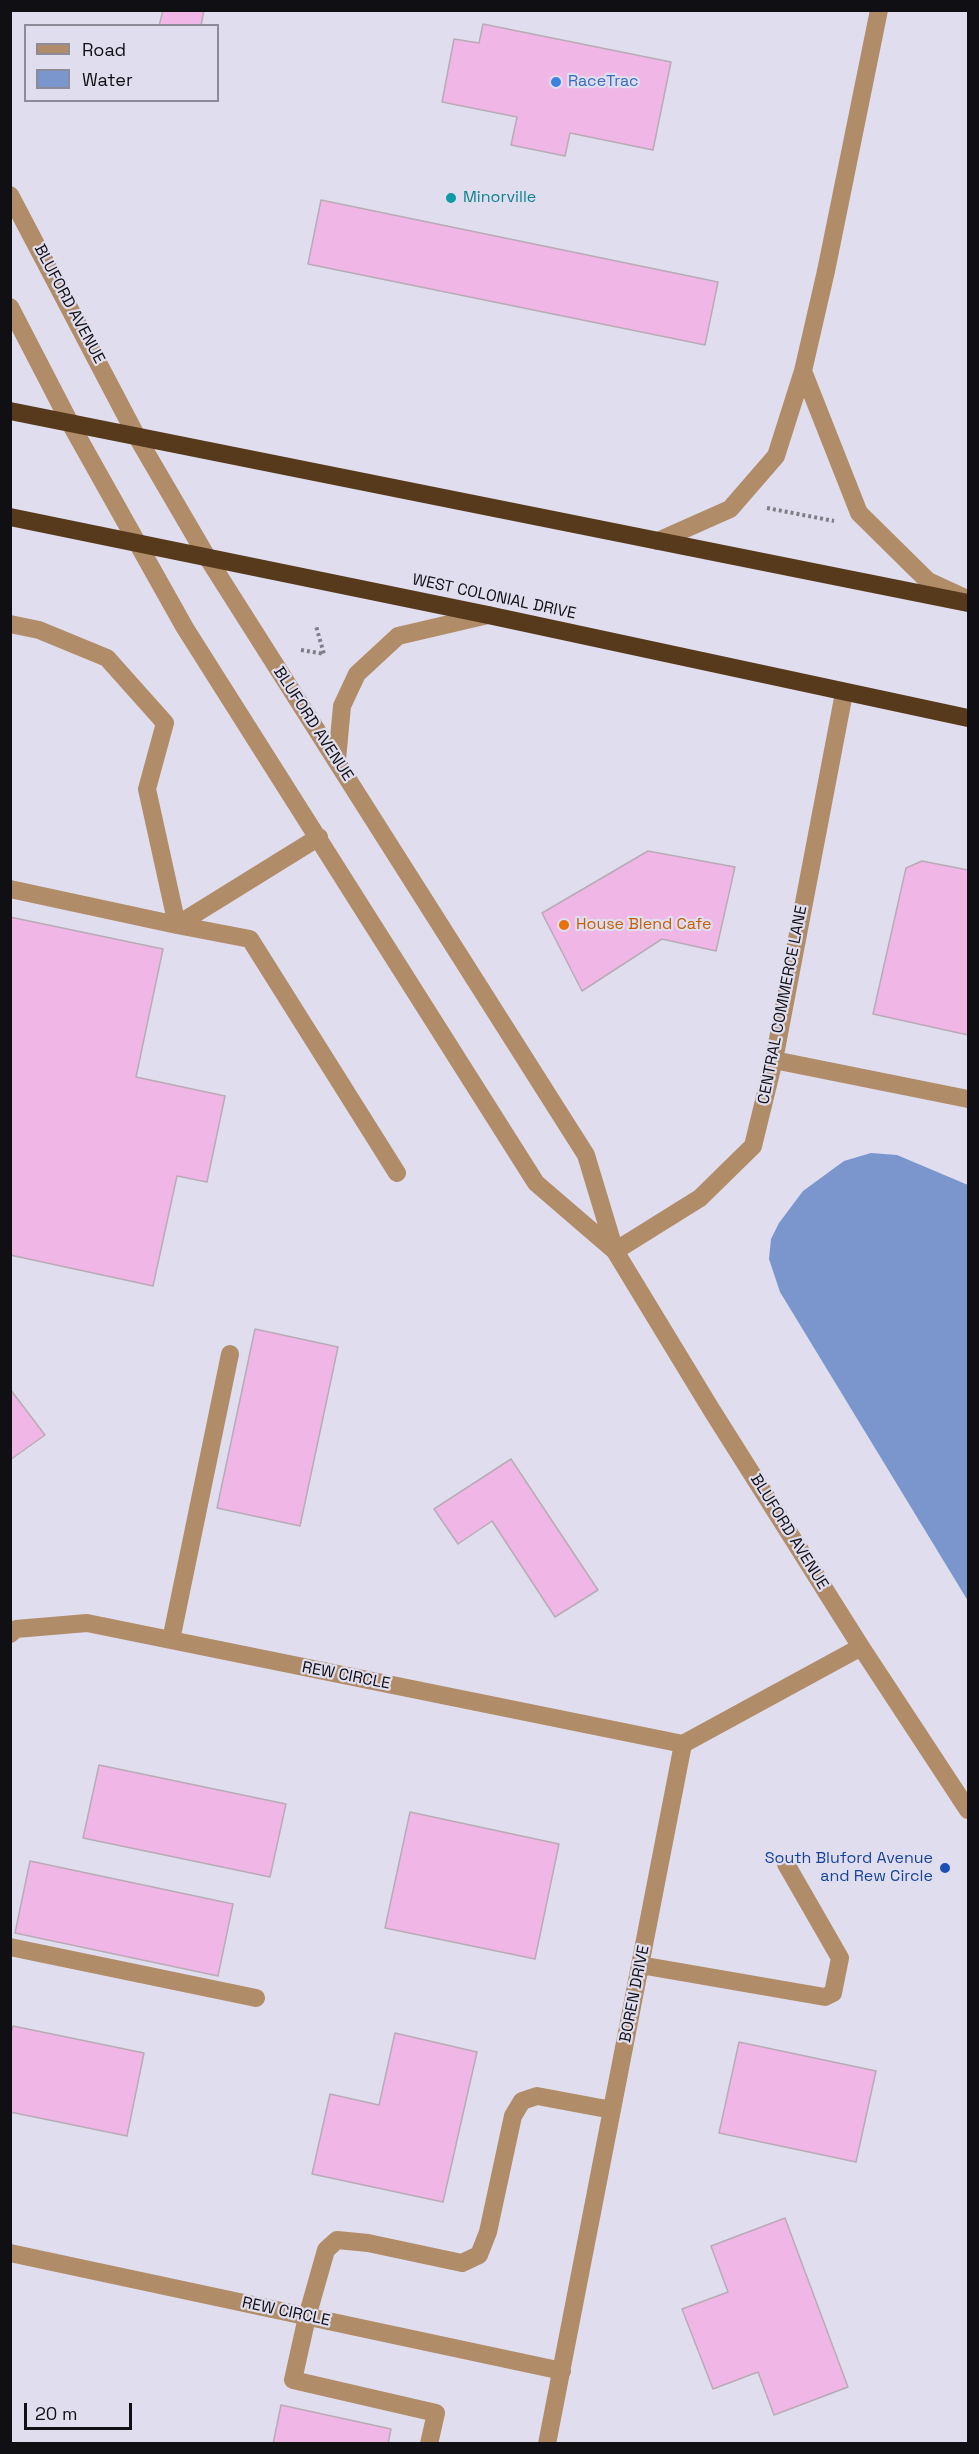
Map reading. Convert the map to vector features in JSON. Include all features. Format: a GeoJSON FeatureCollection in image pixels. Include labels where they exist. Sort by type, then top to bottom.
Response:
{"type":"FeatureCollection","features":[{"type":"Feature","properties":{"kind":"highway"},"geometry":{"type":"LineString","coordinates":[[10,411],[969,601]]}},
{"type":"Feature","properties":{"kind":"highway","name":"WEST COLONIAL DRIVE"},"geometry":{"type":"LineString","coordinates":[[10,518],[488,615],[969,718]]}},
{"type":"Feature","properties":{"kind":"street"},"geometry":{"type":"LineString","coordinates":[[658,541],[730,509],[776,456],[803,371],[826,271],[879,10]]}},
{"type":"Feature","properties":{"kind":"street","name":"BLUFORD AVENUE"},"geometry":{"type":"LineString","coordinates":[[10,195],[137,437],[207,557],[586,1155],[615,1251],[861,1647],[969,1810]]}},
{"type":"Feature","properties":{"kind":"street","name":"BLUFORD AVENUE"},"geometry":{"type":"LineString","coordinates":[[10,307],[70,423],[185,628],[536,1183],[615,1251]]}},
{"type":"Feature","properties":{"kind":"street"},"geometry":{"type":"LineString","coordinates":[[803,371],[859,513],[928,581],[969,601]]}},
{"type":"Feature","properties":{"kind":"street"},"geometry":{"type":"LineString","coordinates":[[337,760],[342,706],[357,674],[398,636],[488,615]]}},
{"type":"Feature","properties":{"kind":"street"},"geometry":{"type":"LineString","coordinates":[[10,624],[39,630],[107,658],[165,723],[147,789],[177,925]]}},
{"type":"Feature","properties":{"kind":"street","name":"CENTRAL COMMERCE LANE"},"geometry":{"type":"LineString","coordinates":[[615,1251],[700,1198],[753,1146],[774,1060],[844,693]]}},
{"type":"Feature","properties":{"kind":"street"},"geometry":{"type":"LineString","coordinates":[[177,925],[319,837]]}},
{"type":"Feature","properties":{"kind":"street"},"geometry":{"type":"LineString","coordinates":[[10,889],[250,939],[397,1173]]}},
{"type":"Feature","properties":{"kind":"street"},"geometry":{"type":"LineString","coordinates":[[774,1060],[969,1099]]}},
{"type":"Feature","properties":{"kind":"street"},"geometry":{"type":"LineString","coordinates":[[171,1640],[230,1354]]}},
{"type":"Feature","properties":{"kind":"street","name":"REW CIRCLE"},"geometry":{"type":"LineString","coordinates":[[10,1634],[15,1629],[87,1623],[683,1744]]}},
{"type":"Feature","properties":{"kind":"street"},"geometry":{"type":"LineString","coordinates":[[683,1744],[861,1647]]}},
{"type":"Feature","properties":{"kind":"street","name":"BOREN DRIVE"},"geometry":{"type":"LineString","coordinates":[[547,2444],[683,1744]]}},
{"type":"Feature","properties":{"kind":"street"},"geometry":{"type":"LineString","coordinates":[[640,1965],[825,1997],[833,1993],[840,1958],[786,1864]]}},
{"type":"Feature","properties":{"kind":"street"},"geometry":{"type":"LineString","coordinates":[[10,1947],[256,1998]]}},
{"type":"Feature","properties":{"kind":"street"},"geometry":{"type":"LineString","coordinates":[[429,2444],[436,2413],[293,2380],[307,2317],[326,2250],[337,2240],[368,2243],[462,2263],[479,2255],[488,2232],[513,2116],[522,2101],[537,2096],[612,2110]]}},
{"type":"Feature","properties":{"kind":"street","name":"REW CIRCLE"},"geometry":{"type":"LineString","coordinates":[[10,2253],[562,2371]]}},
{"type":"Feature","properties":{"kind":"path"},"geometry":{"type":"LineString","coordinates":[[764,507],[845,524]]}},
{"type":"Feature","properties":{"kind":"path"},"geometry":{"type":"LineString","coordinates":[[301,650],[324,654],[316,626]]}},
{"type":"Feature","properties":{"kind":"water"},"geometry":{"type":"Polygon","coordinates":[[[871,1153],[897,1155],[968,1185],[968,1601],[780,1292],[769,1259],[771,1239],[779,1223],[803,1191],[844,1161],[871,1153]]]}},
{"type":"Feature","properties":{"kind":"building"},"geometry":{"type":"Polygon","coordinates":[[[163,10],[204,10],[201,24],[160,24],[163,10]]]}},
{"type":"Feature","properties":{"kind":"building","name":"RaceTrac"},"geometry":{"type":"Polygon","coordinates":[[[483,24],[671,62],[653,150],[570,133],[565,156],[511,145],[517,117],[442,102],[454,39],[479,43],[483,24]]]}},
{"type":"Feature","properties":{"kind":"building"},"geometry":{"type":"Polygon","coordinates":[[[321,200],[718,282],[705,345],[308,264],[321,200]]]}},
{"type":"Feature","properties":{"kind":"building"},"geometry":{"type":"Polygon","coordinates":[[[648,851],[735,867],[716,951],[662,939],[582,991],[542,913],[648,851]]]}},
{"type":"Feature","properties":{"kind":"building"},"geometry":{"type":"Polygon","coordinates":[[[922,861],[968,870],[968,1035],[873,1014],[906,868],[922,861]]]}},
{"type":"Feature","properties":{"kind":"building"},"geometry":{"type":"Polygon","coordinates":[[[10,917],[163,949],[136,1077],[225,1096],[207,1182],[177,1176],[153,1286],[10,1255],[10,917]]]}},
{"type":"Feature","properties":{"kind":"building"},"geometry":{"type":"Polygon","coordinates":[[[255,1329],[338,1347],[300,1526],[217,1508],[255,1329]]]}},
{"type":"Feature","properties":{"kind":"building"},"geometry":{"type":"Polygon","coordinates":[[[10,1389],[45,1435],[10,1460],[10,1389]]]}},
{"type":"Feature","properties":{"kind":"building"},"geometry":{"type":"Polygon","coordinates":[[[511,1459],[598,1590],[555,1617],[492,1521],[458,1544],[434,1509],[511,1459]]]}},
{"type":"Feature","properties":{"kind":"building"},"geometry":{"type":"Polygon","coordinates":[[[99,1765],[286,1804],[270,1877],[83,1838],[99,1765]]]}},
{"type":"Feature","properties":{"kind":"building"},"geometry":{"type":"Polygon","coordinates":[[[410,1812],[559,1844],[535,1959],[385,1928],[410,1812]]]}},
{"type":"Feature","properties":{"kind":"building"},"geometry":{"type":"Polygon","coordinates":[[[30,1861],[233,1904],[218,1976],[15,1933],[30,1861]]]}},
{"type":"Feature","properties":{"kind":"building"},"geometry":{"type":"Polygon","coordinates":[[[13,2026],[144,2053],[127,2136],[10,2112],[10,2036],[13,2026]]]}},
{"type":"Feature","properties":{"kind":"building"},"geometry":{"type":"Polygon","coordinates":[[[395,2033],[477,2052],[443,2202],[312,2174],[330,2094],[379,2105],[395,2033]]]}},
{"type":"Feature","properties":{"kind":"building"},"geometry":{"type":"Polygon","coordinates":[[[739,2042],[876,2071],[856,2162],[719,2133],[739,2042]]]}},
{"type":"Feature","properties":{"kind":"building"},"geometry":{"type":"Polygon","coordinates":[[[785,2218],[848,2387],[774,2415],[758,2372],[713,2389],[682,2309],[728,2292],[711,2246],[785,2218]]]}},
{"type":"Feature","properties":{"kind":"building"},"geometry":{"type":"Polygon","coordinates":[[[281,2405],[391,2429],[388,2444],[273,2444],[281,2405]]]}},
{"type":"Feature","properties":{"kind":"place","name":"RaceTrac"},"geometry":{"type":"Point","coordinates":[556,82]}},
{"type":"Feature","properties":{"kind":"place","name":"Minorville"},"geometry":{"type":"Point","coordinates":[451,198]}},
{"type":"Feature","properties":{"kind":"place","name":"House Blend Cafe"},"geometry":{"type":"Point","coordinates":[564,925]}},
{"type":"Feature","properties":{"kind":"place","name":"South Bluford Avenue and Rew Circle"},"geometry":{"type":"Point","coordinates":[945,1868]}}]}
